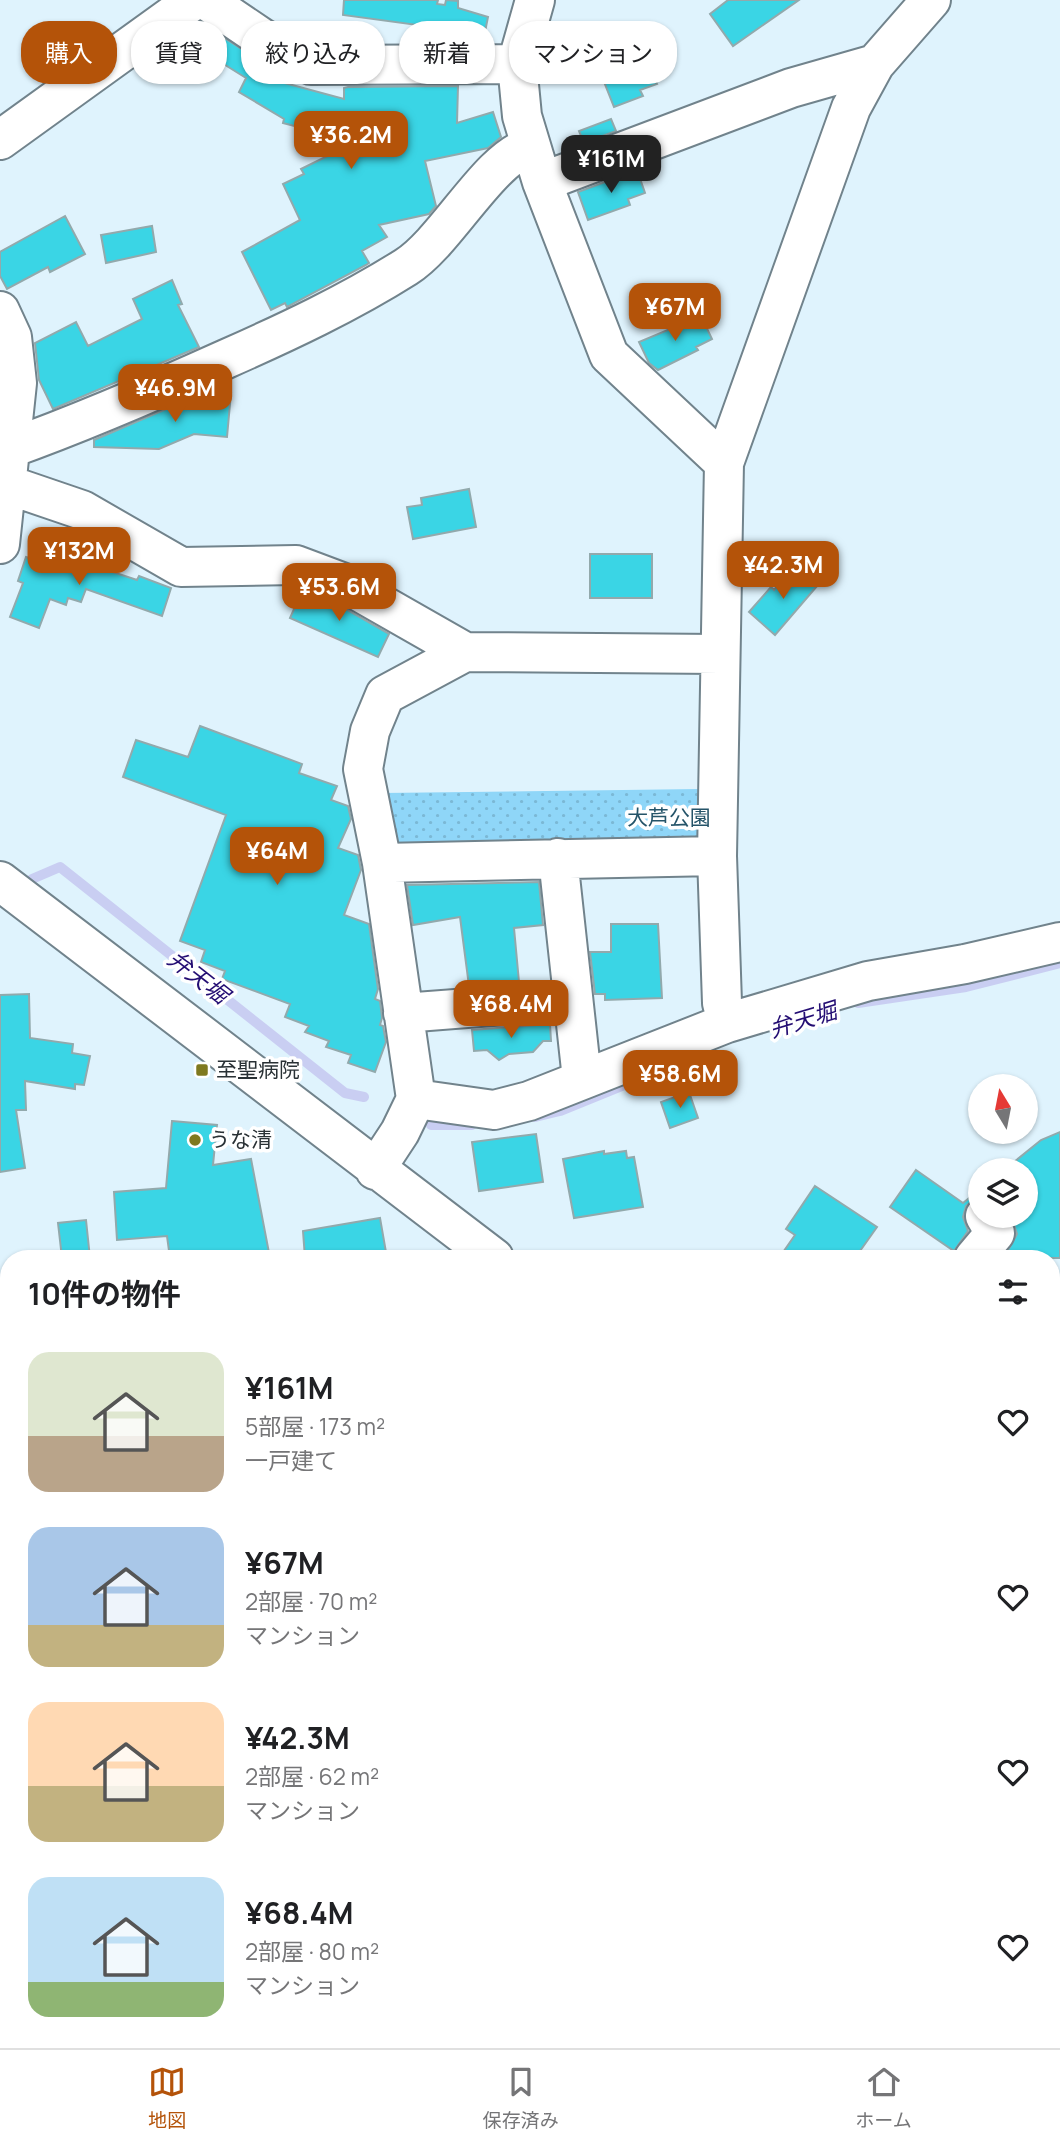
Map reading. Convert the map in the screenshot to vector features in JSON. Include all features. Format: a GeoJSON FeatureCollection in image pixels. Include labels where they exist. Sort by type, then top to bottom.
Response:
{"type":"FeatureCollection","features":[{"type":"Feature","properties":{"kind":"street"},"geometry":{"type":"LineString","coordinates":[[0,140],[194,0]]}},
{"type":"Feature","properties":{"kind":"street"},"geometry":{"type":"LineString","coordinates":[[206,0],[262,38],[311,65],[509,64]]}},
{"type":"Feature","properties":{"kind":"street"},"geometry":{"type":"LineString","coordinates":[[529,21],[535,0]]}},
{"type":"Feature","properties":{"kind":"street"},"geometry":{"type":"LineString","coordinates":[[727,1023],[722,1003],[717,856],[724,463],[851,108],[875,64],[931,0]]}},
{"type":"Feature","properties":{"kind":"street"},"geometry":{"type":"LineString","coordinates":[[536,165],[875,64]]}},
{"type":"Feature","properties":{"kind":"street"},"geometry":{"type":"LineString","coordinates":[[519,84],[522,116],[536,165],[609,355],[724,463]]}},
{"type":"Feature","properties":{"kind":"street"},"geometry":{"type":"LineString","coordinates":[[6,471],[97,418],[286,332],[405,268],[427,253],[469,200],[519,150],[536,165]]}},
{"type":"Feature","properties":{"kind":"street"},"geometry":{"type":"LineString","coordinates":[[0,311],[12,337],[17,383],[0,544]]}},
{"type":"Feature","properties":{"kind":"street"},"geometry":{"type":"LineString","coordinates":[[6,471],[82,510],[181,567],[296,565],[344,583],[465,652]]}},
{"type":"Feature","properties":{"kind":"street"},"geometry":{"type":"LineString","coordinates":[[375,1170],[400,1132],[416,1098],[382,863],[363,769],[370,731],[384,695],[465,652],[719,654]]}},
{"type":"Feature","properties":{"kind":"street"},"geometry":{"type":"LineString","coordinates":[[382,863],[717,856]]}},
{"type":"Feature","properties":{"kind":"street"},"geometry":{"type":"LineString","coordinates":[[558,858],[582,1079]]}},
{"type":"Feature","properties":{"kind":"street"},"geometry":{"type":"LineString","coordinates":[[0,881],[375,1170],[473,1250]]}},
{"type":"Feature","properties":{"kind":"street"},"geometry":{"type":"LineString","coordinates":[[416,1098],[494,1110],[529,1101],[727,1023],[868,981],[965,964],[1060,942]]}},
{"type":"Feature","properties":{"kind":"street"},"geometry":{"type":"LineString","coordinates":[[404,1013],[572,1000]]}},
{"type":"Feature","properties":{"kind":"street"},"geometry":{"type":"LineString","coordinates":[[981,1250],[995,1233],[992,1228]]}},
{"type":"Feature","properties":{"kind":"green space","name":"大芦公園"},"geometry":{"type":"Polygon","coordinates":[[[699,789],[700,834],[689,846],[405,849],[385,829],[382,793],[699,789]]]}},
{"type":"Feature","properties":{"kind":"building"},"geometry":{"type":"Polygon","coordinates":[[[344,0],[438,0],[437,4],[445,5],[446,0],[458,1],[458,8],[488,17],[487,21],[399,23],[343,15],[344,0]]]}},
{"type":"Feature","properties":{"kind":"building"},"geometry":{"type":"Polygon","coordinates":[[[728,0],[799,0],[733,46],[710,14],[728,0]]]}},
{"type":"Feature","properties":{"kind":"building"},"geometry":{"type":"Polygon","coordinates":[[[227,40],[241,49],[241,75],[227,66],[227,40]]]}},
{"type":"Feature","properties":{"kind":"building"},"geometry":{"type":"Polygon","coordinates":[[[243,84],[288,84],[344,99],[344,88],[348,87],[458,86],[457,123],[493,112],[501,137],[488,148],[425,161],[436,206],[429,214],[379,225],[387,237],[362,251],[369,263],[287,307],[285,303],[271,310],[242,252],[300,220],[283,184],[304,174],[301,169],[356,142],[283,123],[284,119],[239,92],[243,84]]]}},
{"type":"Feature","properties":{"kind":"building"},"geometry":{"type":"Polygon","coordinates":[[[605,84],[657,84],[640,90],[643,96],[614,107],[605,84]]]}},
{"type":"Feature","properties":{"kind":"building"},"geometry":{"type":"Polygon","coordinates":[[[611,119],[616,131],[584,143],[579,131],[611,119]]]}},
{"type":"Feature","properties":{"kind":"building"},"geometry":{"type":"Polygon","coordinates":[[[637,170],[645,193],[628,199],[630,205],[588,220],[578,192],[637,170]]]}},
{"type":"Feature","properties":{"kind":"building"},"geometry":{"type":"Polygon","coordinates":[[[65,216],[85,254],[50,272],[48,267],[7,289],[0,276],[0,252],[65,216]]]}},
{"type":"Feature","properties":{"kind":"building"},"geometry":{"type":"Polygon","coordinates":[[[152,226],[156,252],[106,263],[101,235],[152,226]]]}},
{"type":"Feature","properties":{"kind":"building"},"geometry":{"type":"Polygon","coordinates":[[[172,280],[182,304],[178,305],[199,347],[53,409],[39,380],[35,343],[76,322],[88,346],[142,319],[133,299],[172,280]]]}},
{"type":"Feature","properties":{"kind":"building"},"geometry":{"type":"Polygon","coordinates":[[[701,316],[712,339],[696,347],[698,350],[658,370],[649,363],[639,342],[701,316]]]}},
{"type":"Feature","properties":{"kind":"building"},"geometry":{"type":"Polygon","coordinates":[[[208,391],[231,393],[227,437],[194,434],[159,449],[94,447],[94,440],[208,391]]]}},
{"type":"Feature","properties":{"kind":"building"},"geometry":{"type":"Polygon","coordinates":[[[469,489],[476,527],[413,539],[407,507],[422,505],[421,498],[469,489]]]}},
{"type":"Feature","properties":{"kind":"building"},"geometry":{"type":"Polygon","coordinates":[[[49,551],[137,580],[139,576],[171,588],[162,616],[86,589],[81,602],[68,598],[66,605],[50,599],[39,628],[10,617],[23,583],[18,581],[26,557],[33,559],[36,552],[48,556],[49,551]]]}},
{"type":"Feature","properties":{"kind":"building"},"geometry":{"type":"Polygon","coordinates":[[[590,554],[652,554],[652,598],[590,598],[590,554]]]}},
{"type":"Feature","properties":{"kind":"building"},"geometry":{"type":"Polygon","coordinates":[[[794,567],[817,586],[775,635],[749,612],[771,587],[774,590],[794,567]]]}},
{"type":"Feature","properties":{"kind":"building"},"geometry":{"type":"Polygon","coordinates":[[[302,591],[335,603],[389,634],[378,657],[290,618],[302,591]]]}},
{"type":"Feature","properties":{"kind":"building"},"geometry":{"type":"Polygon","coordinates":[[[200,726],[302,764],[299,773],[337,786],[331,800],[348,806],[351,819],[338,848],[358,855],[361,870],[344,915],[369,924],[378,989],[375,999],[380,1001],[380,1025],[383,1026],[386,1042],[375,1072],[348,1063],[351,1055],[326,1047],[329,1041],[305,1032],[309,1026],[285,1017],[290,1004],[222,979],[225,971],[201,962],[205,950],[180,941],[226,815],[123,777],[136,740],[188,757],[200,726]]]}},
{"type":"Feature","properties":{"kind":"building"},"geometry":{"type":"Polygon","coordinates":[[[539,882],[543,925],[514,928],[519,982],[469,986],[460,917],[413,925],[407,885],[539,882]]]}},
{"type":"Feature","properties":{"kind":"building"},"geometry":{"type":"Polygon","coordinates":[[[611,924],[658,924],[662,998],[605,1000],[605,994],[595,994],[590,952],[611,952],[611,924]]]}},
{"type":"Feature","properties":{"kind":"building"},"geometry":{"type":"Polygon","coordinates":[[[29,994],[30,1038],[73,1044],[72,1053],[90,1056],[84,1085],[75,1084],[75,1089],[25,1081],[26,1110],[16,1110],[25,1168],[0,1172],[0,995],[29,994]]]}},
{"type":"Feature","properties":{"kind":"building"},"geometry":{"type":"Polygon","coordinates":[[[550,1024],[551,1041],[543,1041],[533,1052],[509,1054],[499,1060],[487,1050],[474,1051],[472,1030],[550,1024]]]}},
{"type":"Feature","properties":{"kind":"building"},"geometry":{"type":"Polygon","coordinates":[[[689,1092],[698,1118],[670,1128],[661,1102],[689,1092]]]}},
{"type":"Feature","properties":{"kind":"building"},"geometry":{"type":"Polygon","coordinates":[[[172,1121],[217,1125],[213,1165],[251,1159],[268,1250],[169,1250],[167,1236],[117,1240],[114,1192],[166,1188],[172,1121]]]}},
{"type":"Feature","properties":{"kind":"building"},"geometry":{"type":"Polygon","coordinates":[[[1060,1132],[1060,1250],[1008,1250],[1017,1234],[1015,1228],[1038,1228],[1038,1158],[1019,1158],[1038,1142],[1060,1132]]]}},
{"type":"Feature","properties":{"kind":"building"},"geometry":{"type":"Polygon","coordinates":[[[536,1134],[543,1182],[479,1191],[472,1142],[536,1134]]]}},
{"type":"Feature","properties":{"kind":"building"},"geometry":{"type":"Polygon","coordinates":[[[604,1151],[604,1154],[626,1151],[627,1158],[634,1157],[643,1207],[574,1218],[563,1159],[604,1151]]]}},
{"type":"Feature","properties":{"kind":"building"},"geometry":{"type":"Polygon","coordinates":[[[916,1170],[963,1203],[968,1199],[963,1217],[968,1231],[953,1250],[890,1207],[916,1170]]]}},
{"type":"Feature","properties":{"kind":"building"},"geometry":{"type":"Polygon","coordinates":[[[815,1186],[877,1227],[861,1250],[785,1250],[795,1235],[786,1229],[815,1186]]]}},
{"type":"Feature","properties":{"kind":"building"},"geometry":{"type":"Polygon","coordinates":[[[380,1218],[386,1250],[304,1250],[303,1231],[380,1218]]]}},
{"type":"Feature","properties":{"kind":"building"},"geometry":{"type":"Polygon","coordinates":[[[86,1220],[89,1250],[61,1250],[58,1223],[86,1220]]]}},
{"type":"Feature","properties":{"kind":"waterway","name":"弁天堀"},"geometry":{"type":"LineString","coordinates":[[32,879],[60,867],[345,1093],[364,1097]]}},
{"type":"Feature","properties":{"kind":"waterway","name":"弁天堀"},"geometry":{"type":"LineString","coordinates":[[858,1003],[966,987],[1060,963]]}},
{"type":"Feature","properties":{"kind":"waterway","name":"弁天堀"},"geometry":{"type":"LineString","coordinates":[[535,1117],[560,1111],[678,1063]]}},
{"type":"Feature","properties":{"kind":"waterway","name":"弁天堀"},"geometry":{"type":"LineString","coordinates":[[431,1125],[472,1125]]}},
{"type":"Feature","properties":{"kind":"place","name":"至聖病院"},"geometry":{"type":"Point","coordinates":[202,1070]}},
{"type":"Feature","properties":{"kind":"place","name":"うな清"},"geometry":{"type":"Point","coordinates":[195,1140]}}]}
